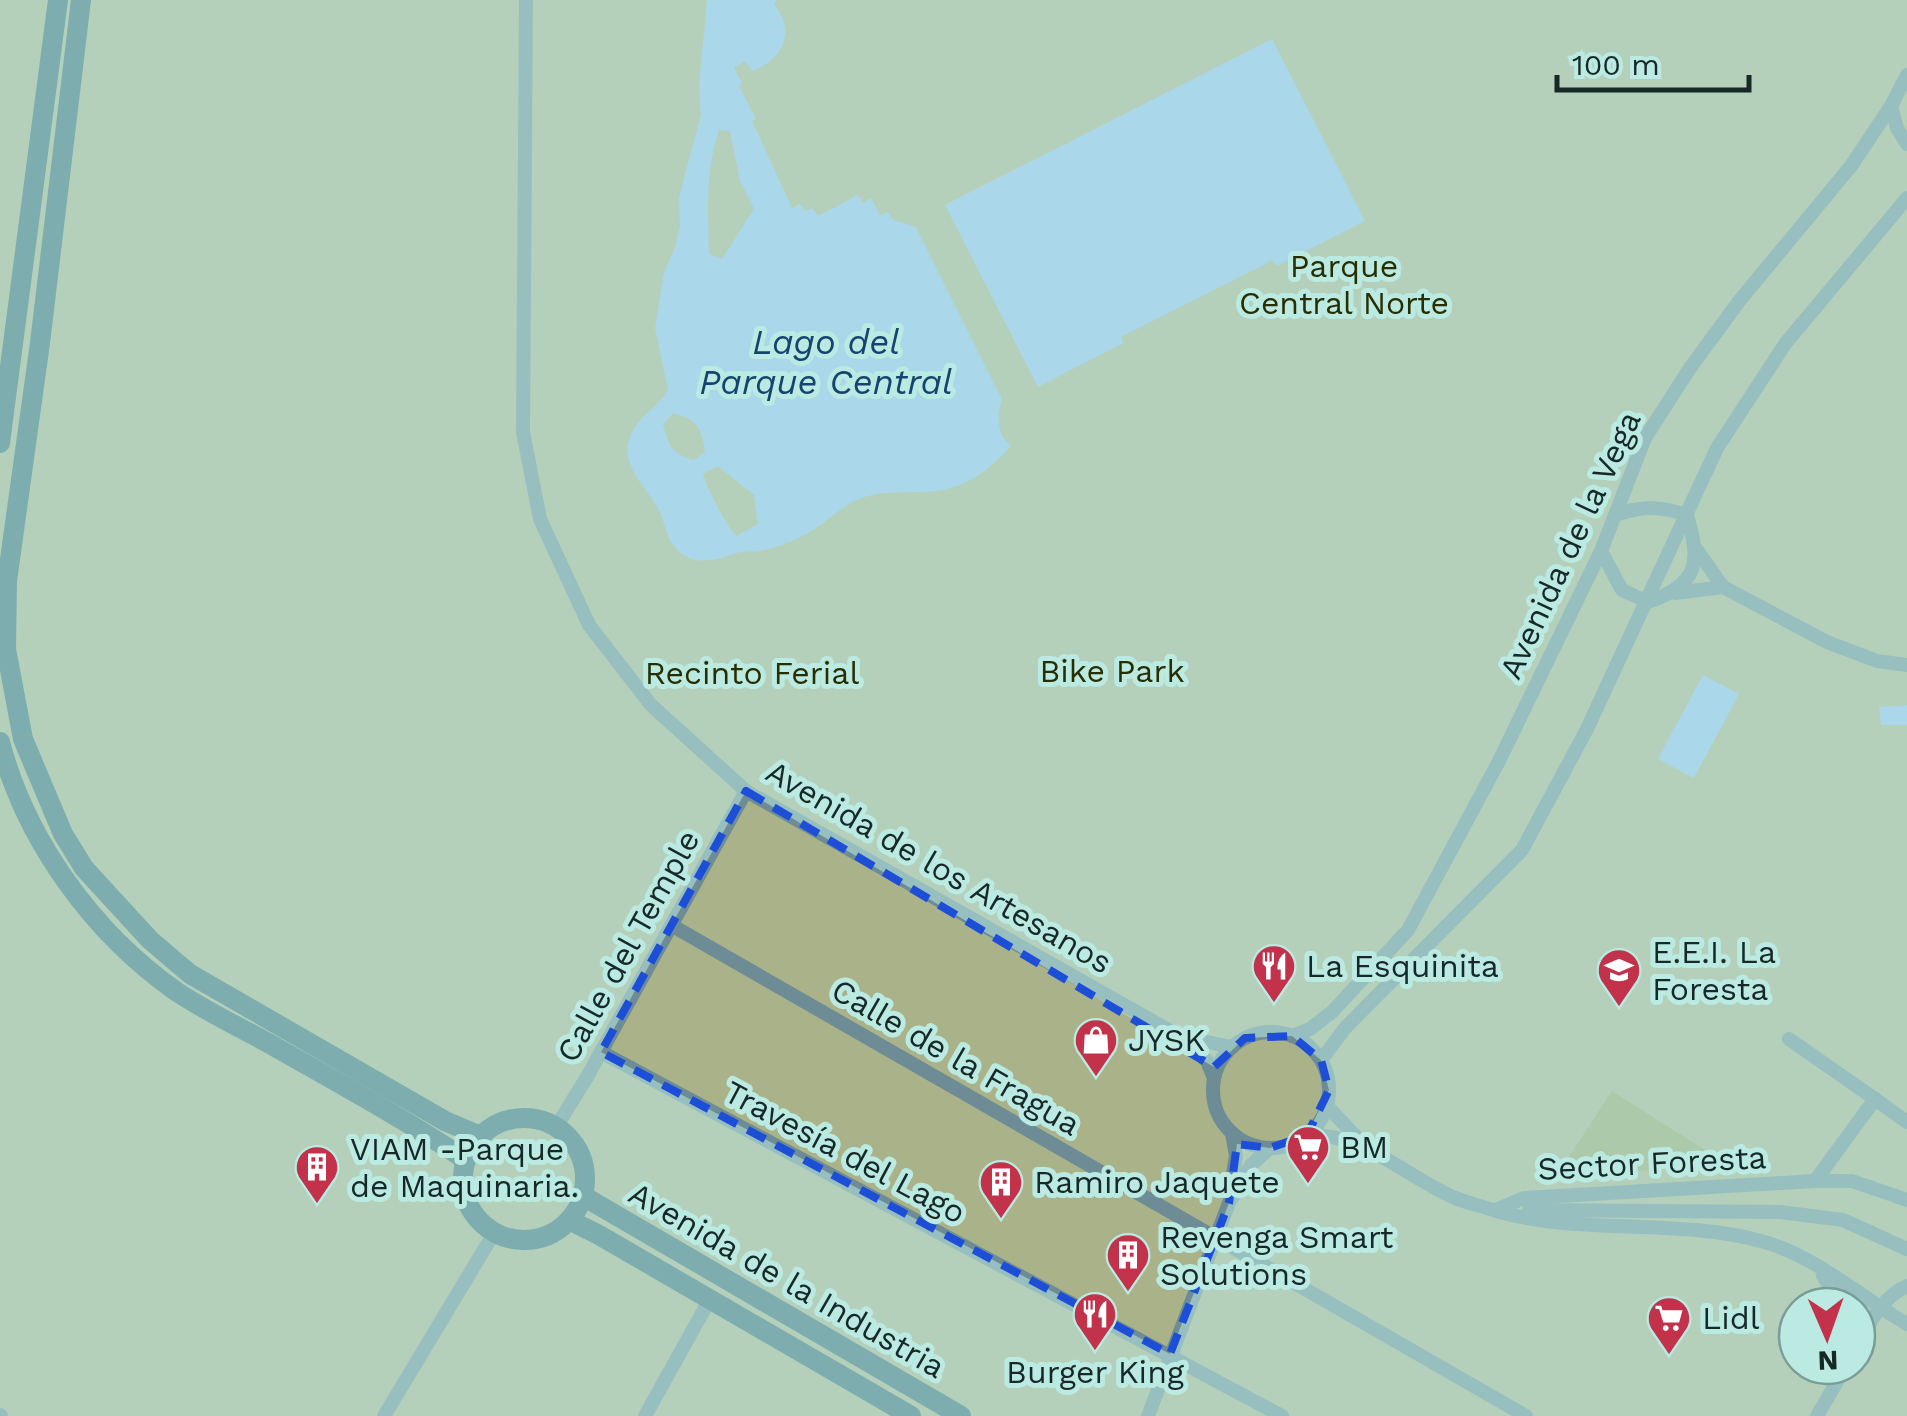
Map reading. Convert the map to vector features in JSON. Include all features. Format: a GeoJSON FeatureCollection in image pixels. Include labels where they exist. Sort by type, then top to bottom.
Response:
{"type":"FeatureCollection","features":[{"type":"Feature","properties":{"kind":"street"},"geometry":{"type":"LineString","coordinates":[[0,443],[58,0]]}},
{"type":"Feature","properties":{"kind":"street"},"geometry":{"type":"LineString","coordinates":[[81,0],[7,581],[6,650],[22,739],[47,802],[74,852],[150,940],[190,974],[445,1121],[480,1136]]}},
{"type":"Feature","properties":{"kind":"street","name":"Avenida de los Artesanos"},"geometry":{"type":"LineString","coordinates":[[526,0],[523,432],[540,518],[588,625],[651,705],[746,791],[1180,1036],[1207,1061],[1214,1078]]}},
{"type":"Feature","properties":{"kind":"street","name":"Avenida de la Vega"},"geometry":{"type":"LineString","coordinates":[[1292,1036],[1310,1029],[1332,1012],[1408,930],[1498,762],[1601,551],[1645,438],[1740,300],[1852,166],[1907,76]]}},
{"type":"Feature","properties":{"kind":"street"},"geometry":{"type":"LineString","coordinates":[[1891,106],[1897,128],[1907,144]]}},
{"type":"Feature","properties":{"kind":"street"},"geometry":{"type":"LineString","coordinates":[[1321,1060],[1346,1027],[1522,850],[1587,728],[1718,448],[1785,344],[1907,198]]}},
{"type":"Feature","properties":{"kind":"street"},"geometry":{"type":"LineString","coordinates":[[1618,514],[1660,506],[1687,515]]}},
{"type":"Feature","properties":{"kind":"street"},"geometry":{"type":"LineString","coordinates":[[1687,515],[1697,550],[1723,587],[1826,642],[1877,661],[1907,665]]}},
{"type":"Feature","properties":{"kind":"street"},"geometry":{"type":"LineString","coordinates":[[1675,593],[1691,574],[1697,550]]}},
{"type":"Feature","properties":{"kind":"street"},"geometry":{"type":"LineString","coordinates":[[1601,551],[1622,590],[1648,602],[1675,593],[1723,587]]}},
{"type":"Feature","properties":{"kind":"street"},"geometry":{"type":"LineString","coordinates":[[0,742],[4,774],[66,882],[133,956],[178,992],[466,1160]]}},
{"type":"Feature","properties":{"kind":"street","name":"Calle del Temple"},"geometry":{"type":"LineString","coordinates":[[556,1127],[746,791]]}},
{"type":"Feature","properties":{"kind":"street","name":"Calle de la Fragua"},"geometry":{"type":"LineString","coordinates":[[671,924],[1526,1416]]}},
{"type":"Feature","properties":{"kind":"street"},"geometry":{"type":"LineString","coordinates":[[1229,1203],[1236,1156],[1232,1134],[1216,1108],[1214,1078],[1232,1047],[1260,1033],[1292,1036],[1314,1050],[1327,1075],[1327,1106],[1320,1122],[1307,1136],[1290,1145],[1270,1148],[1232,1134]]}},
{"type":"Feature","properties":{"kind":"street","name":"Avenida de los Artesanos"},"geometry":{"type":"LineString","coordinates":[[1180,1036],[1232,1047]]}},
{"type":"Feature","properties":{"kind":"street"},"geometry":{"type":"LineString","coordinates":[[1789,1039],[1907,1122]]}},
{"type":"Feature","properties":{"kind":"street","name":"Travesía del Lago"},"geometry":{"type":"LineString","coordinates":[[601,1052],[1282,1416]]}},
{"type":"Feature","properties":{"kind":"street","name":"Sector Foresta"},"geometry":{"type":"LineString","coordinates":[[1814,1181],[1875,1099]]}},
{"type":"Feature","properties":{"kind":"street"},"geometry":{"type":"LineString","coordinates":[[1327,1106],[1368,1149]]}},
{"type":"Feature","properties":{"kind":"street"},"geometry":{"type":"LineString","coordinates":[[517,1118],[537,1119],[556,1127],[581,1156],[585,1176],[583,1196],[569,1220],[553,1233],[534,1240],[494,1233],[467,1202],[462,1181],[466,1160],[480,1136],[497,1124],[517,1118]]}},
{"type":"Feature","properties":{"kind":"street"},"geometry":{"type":"LineString","coordinates":[[1307,1136],[1330,1134],[1368,1149],[1453,1197],[1526,1219],[1729,1233],[1767,1242],[1817,1267],[1907,1324]]}},
{"type":"Feature","properties":{"kind":"street"},"geometry":{"type":"LineString","coordinates":[[1148,1416],[1229,1203],[1251,1164],[1270,1148]]}},
{"type":"Feature","properties":{"kind":"street","name":"Sector Foresta"},"geometry":{"type":"LineString","coordinates":[[1496,1210],[1524,1198],[1852,1180],[1907,1200]]}},
{"type":"Feature","properties":{"kind":"street","name":"Avenida de la Industria"},"geometry":{"type":"LineString","coordinates":[[583,1196],[961,1416]]}},
{"type":"Feature","properties":{"kind":"street"},"geometry":{"type":"LineString","coordinates":[[1496,1210],[1780,1212],[1843,1220],[1907,1248]]}},
{"type":"Feature","properties":{"kind":"street","name":"Avenida de la Industria"},"geometry":{"type":"LineString","coordinates":[[569,1220],[911,1416]]}},
{"type":"Feature","properties":{"kind":"street"},"geometry":{"type":"LineString","coordinates":[[384,1416],[494,1233]]}},
{"type":"Feature","properties":{"kind":"street"},"geometry":{"type":"LineString","coordinates":[[1817,1267],[1830,1286]]}},
{"type":"Feature","properties":{"kind":"street"},"geometry":{"type":"LineString","coordinates":[[1877,1311],[1907,1286]]}},
{"type":"Feature","properties":{"kind":"street"},"geometry":{"type":"LineString","coordinates":[[645,1416],[710,1300]]}},
{"type":"Feature","properties":{"kind":"street"},"geometry":{"type":"LineString","coordinates":[[1822,1415],[1836,1386]]}},
{"type":"Feature","properties":{"kind":"highlighted area"},"geometry":{"type":"Polygon","coordinates":[[[746,791],[1214,1067],[1245,1038],[1292,1036],[1321,1060],[1329,1090],[1307,1135],[1270,1148],[1237,1144],[1229,1203],[1170,1354],[601,1052],[746,791]]]}},
{"type":"Feature","properties":{"kind":"green space"},"geometry":{"type":"Polygon","coordinates":[[[0,0],[1907,0],[1907,1416],[0,1416],[0,0]]]}},
{"type":"Feature","properties":{"kind":"green space"},"geometry":{"type":"Polygon","coordinates":[[[1612,1091],[1730,1166],[1536,1176],[1568,1158],[1612,1091]]]}},
{"type":"Feature","properties":{"kind":"water","name":"Lago del Parque Central"},"geometry":{"type":"Polygon","coordinates":[[[707,0],[777,0],[774,5],[781,15],[785,35],[778,53],[752,71],[745,61],[734,68],[756,119],[752,121],[792,208],[800,204],[805,211],[812,208],[818,216],[858,195],[863,203],[871,198],[880,215],[888,212],[893,220],[916,227],[1002,399],[999,424],[1011,446],[986,470],[947,489],[859,499],[810,532],[770,549],[696,560],[673,544],[660,512],[633,471],[628,449],[637,424],[668,390],[655,328],[664,272],[680,226],[679,197],[701,115],[699,86],[707,0]],[[719,130],[709,176],[708,222],[709,254],[722,259],[754,209],[740,181],[730,131],[719,130]],[[673,413],[663,425],[676,452],[694,460],[705,452],[700,431],[688,418],[673,413]],[[718,466],[703,474],[736,536],[758,524],[754,495],[718,466]]]}},
{"type":"Feature","properties":{"kind":"water"},"geometry":{"type":"Polygon","coordinates":[[[1272,39],[1365,221],[1277,266],[1273,260],[1121,337],[1123,343],[1038,387],[945,205],[1272,39]]]}},
{"type":"Feature","properties":{"kind":"water"},"geometry":{"type":"Polygon","coordinates":[[[1703,675],[1739,694],[1694,778],[1658,759],[1703,675]]]}},
{"type":"Feature","properties":{"kind":"water"},"geometry":{"type":"Polygon","coordinates":[[[1907,705],[1907,725],[1881,725],[1879,707],[1907,705]]]}},
{"type":"Feature","properties":{"kind":"place","name":"La Esquinita"},"geometry":{"type":"Point","coordinates":[1274,1004]}},
{"type":"Feature","properties":{"kind":"place","name":"E.E.I. La Foresta"},"geometry":{"type":"Point","coordinates":[1619,1008]}},
{"type":"Feature","properties":{"kind":"place","name":"JYSK"},"geometry":{"type":"Point","coordinates":[1096,1078]}},
{"type":"Feature","properties":{"kind":"place","name":"BM"},"geometry":{"type":"Point","coordinates":[1308,1185]}},
{"type":"Feature","properties":{"kind":"place","name":"VIAM -Parque de Maquinaria."},"geometry":{"type":"Point","coordinates":[317,1205]}},
{"type":"Feature","properties":{"kind":"place","name":"Ramiro Jaquete"},"geometry":{"type":"Point","coordinates":[1001,1220]}},
{"type":"Feature","properties":{"kind":"place","name":"Revenga Smart Solutions"},"geometry":{"type":"Point","coordinates":[1128,1293]}},
{"type":"Feature","properties":{"kind":"place","name":"Burger King"},"geometry":{"type":"Point","coordinates":[1095,1352]}},
{"type":"Feature","properties":{"kind":"place","name":"Lidl"},"geometry":{"type":"Point","coordinates":[1669,1356]}},
{"type":"Feature","properties":{"kind":"park label","name":"Parque Central Norte"},"geometry":{"type":"Point","coordinates":[1344,284]}},
{"type":"Feature","properties":{"kind":"park label","name":"Bike Park"},"geometry":{"type":"Point","coordinates":[1112,671]}},
{"type":"Feature","properties":{"kind":"park label","name":"Recinto Ferial"},"geometry":{"type":"Point","coordinates":[752,673]}}]}
